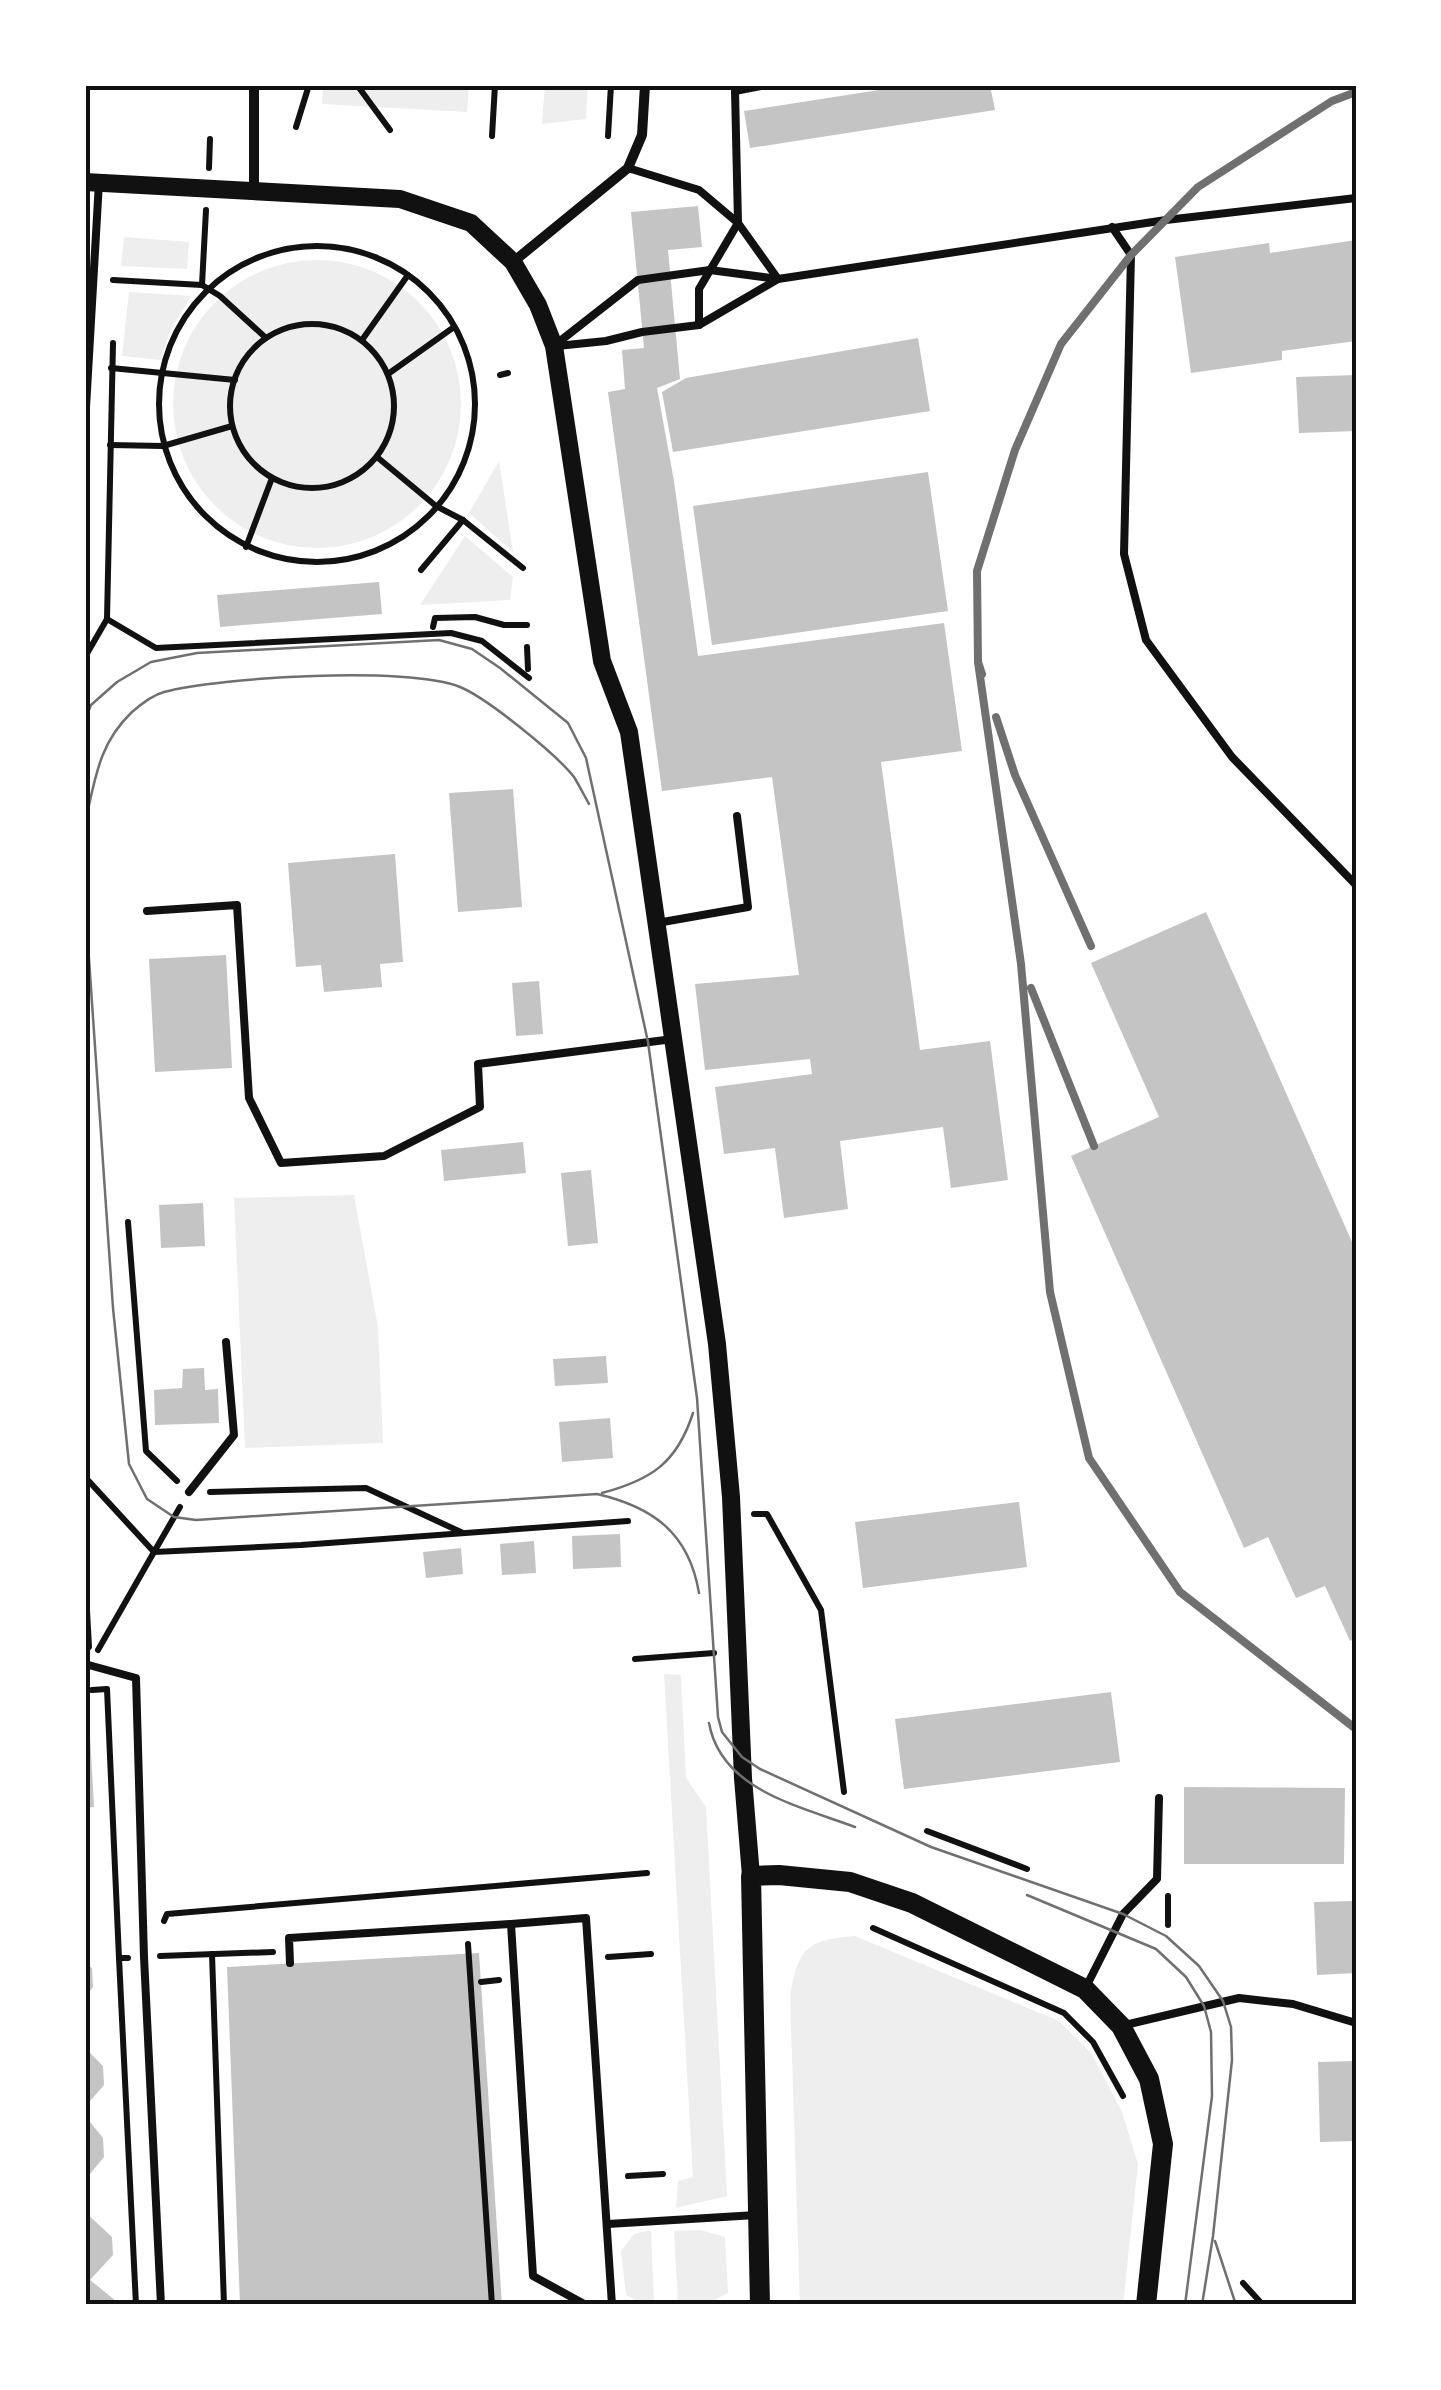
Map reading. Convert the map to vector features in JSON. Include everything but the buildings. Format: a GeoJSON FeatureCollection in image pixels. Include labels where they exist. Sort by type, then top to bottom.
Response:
{"type":"FeatureCollection","features":[{"type":"Feature","properties":{"kind":"main road"},"geometry":{"type":"LineString","coordinates":[[760,2305],[751,1876],[779,1875],[850,1882],[912,1902],[1085,1989],[1121,2026],[1149,2079],[1162,2144],[1146,2305]]}},
{"type":"Feature","properties":{"kind":"street"},"geometry":{"type":"LineString","coordinates":[[254,85],[254,189]]}},
{"type":"Feature","properties":{"kind":"street"},"geometry":{"type":"LineString","coordinates":[[514,262],[628,168],[642,135],[645,85]]}},
{"type":"Feature","properties":{"kind":"street"},"geometry":{"type":"LineString","coordinates":[[92,182],[400,200],[471,223],[514,262],[538,304],[554,346],[602,661],[629,732],[717,1344],[731,1496],[751,1876]]}},
{"type":"Feature","properties":{"kind":"lane"},"geometry":{"type":"LineString","coordinates":[[698,325],[699,290],[738,223],[736,91],[766,85]]}},
{"type":"Feature","properties":{"kind":"lane"},"geometry":{"type":"LineString","coordinates":[[628,168],[699,190],[738,223],[778,279]]}},
{"type":"Feature","properties":{"kind":"lane"},"geometry":{"type":"LineString","coordinates":[[85,425],[92,182]]}},
{"type":"Feature","properties":{"kind":"lane"},"geometry":{"type":"LineString","coordinates":[[554,346],[638,280],[710,270],[778,279],[1112,228],[1356,198]]}},
{"type":"Feature","properties":{"kind":"lane"},"geometry":{"type":"LineString","coordinates":[[1112,228],[1132,255],[1124,554],[1146,640],[1232,757],[1356,884]]}},
{"type":"Feature","properties":{"kind":"lane"},"geometry":{"type":"LineString","coordinates":[[554,346],[698,325],[778,279]]}},
{"type":"Feature","properties":{"kind":"lane"},"geometry":{"type":"LineString","coordinates":[[658,923],[748,907],[737,816]]}},
{"type":"Feature","properties":{"kind":"lane"},"geometry":{"type":"LineString","coordinates":[[147,911],[236,905],[249,1098],[280,1162],[384,1156],[480,1107],[478,1064],[672,1039]]}},
{"type":"Feature","properties":{"kind":"lane"},"geometry":{"type":"LineString","coordinates":[[189,1492],[234,1435],[226,1342]]}},
{"type":"Feature","properties":{"kind":"lane"},"geometry":{"type":"LineString","coordinates":[[88,1664],[136,1678],[144,1957],[161,2305]]}},
{"type":"Feature","properties":{"kind":"lane"},"geometry":{"type":"LineString","coordinates":[[1085,1989],[1123,1914],[1157,1878],[1159,1798]]}},
{"type":"Feature","properties":{"kind":"lane"},"geometry":{"type":"LineString","coordinates":[[290,1964],[288,1938],[586,1918],[612,2305]]}},
{"type":"Feature","properties":{"kind":"lane"},"geometry":{"type":"LineString","coordinates":[[511,1924],[533,2276],[586,2305]]}},
{"type":"Feature","properties":{"kind":"lane"},"geometry":{"type":"LineString","coordinates":[[1121,2026],[1239,1998],[1293,2004],[1356,2023]]}},
{"type":"Feature","properties":{"kind":"lane"},"geometry":{"type":"LineString","coordinates":[[608,2224],[756,2215]]}},
{"type":"Feature","properties":{"kind":"path"},"geometry":{"type":"LineString","coordinates":[[296,126],[309,85]]}},
{"type":"Feature","properties":{"kind":"path"},"geometry":{"type":"LineString","coordinates":[[357,85],[390,130]]}},
{"type":"Feature","properties":{"kind":"path"},"geometry":{"type":"LineString","coordinates":[[492,136],[495,85]]}},
{"type":"Feature","properties":{"kind":"path"},"geometry":{"type":"LineString","coordinates":[[608,136],[610,85]]}},
{"type":"Feature","properties":{"kind":"path"},"geometry":{"type":"LineString","coordinates":[[328,246],[370,256],[408,276],[434,298],[454,327],[476,376],[479,412],[471,457],[436,506],[392,544],[345,560],[294,562],[246,547],[210,522],[181,487],[164,446],[158,410],[161,372],[179,326],[210,288],[244,263],[286,249],[328,246]]}},
{"type":"Feature","properties":{"kind":"path"},"geometry":{"type":"LineString","coordinates":[[362,340],[408,276]]}},
{"type":"Feature","properties":{"kind":"path"},"geometry":{"type":"LineString","coordinates":[[116,282],[210,288],[266,338]]}},
{"type":"Feature","properties":{"kind":"path"},"geometry":{"type":"LineString","coordinates":[[314,324],[339,328],[362,340],[388,374],[394,396],[394,420],[378,457],[352,479],[326,488],[298,488],[272,478],[254,465],[232,426],[230,402],[235,380],[247,357],[266,338],[288,327],[314,324]]}},
{"type":"Feature","properties":{"kind":"path"},"geometry":{"type":"LineString","coordinates":[[388,374],[454,327]]}},
{"type":"Feature","properties":{"kind":"path"},"geometry":{"type":"LineString","coordinates":[[85,657],[107,619],[113,334]]}},
{"type":"Feature","properties":{"kind":"path"},"geometry":{"type":"LineString","coordinates":[[112,368],[235,380]]}},
{"type":"Feature","properties":{"kind":"path"},"geometry":{"type":"LineString","coordinates":[[110,445],[164,446],[232,426]]}},
{"type":"Feature","properties":{"kind":"path"},"geometry":{"type":"LineString","coordinates":[[378,457],[436,506],[463,520],[523,568]]}},
{"type":"Feature","properties":{"kind":"path"},"geometry":{"type":"LineString","coordinates":[[246,547],[272,478]]}},
{"type":"Feature","properties":{"kind":"path"},"geometry":{"type":"LineString","coordinates":[[421,570],[463,520]]}},
{"type":"Feature","properties":{"kind":"path"},"geometry":{"type":"LineString","coordinates":[[433,627],[436,618],[476,618],[504,625],[526,625]]}},
{"type":"Feature","properties":{"kind":"path"},"geometry":{"type":"LineString","coordinates":[[107,619],[156,648],[451,633],[482,642],[529,674],[527,647]]}},
{"type":"Feature","properties":{"kind":"path"},"geometry":{"type":"LineString","coordinates":[[128,1222],[146,1451],[189,1492],[366,1488],[464,1534]]}},
{"type":"Feature","properties":{"kind":"path"},"geometry":{"type":"LineString","coordinates":[[85,1477],[154,1552]]}},
{"type":"Feature","properties":{"kind":"path"},"geometry":{"type":"LineString","coordinates":[[88,1664],[189,1492]]}},
{"type":"Feature","properties":{"kind":"path"},"geometry":{"type":"LineString","coordinates":[[754,1514],[767,1514],[822,1610],[844,1792]]}},
{"type":"Feature","properties":{"kind":"path"},"geometry":{"type":"LineString","coordinates":[[154,1552],[628,1521]]}},
{"type":"Feature","properties":{"kind":"path"},"geometry":{"type":"LineString","coordinates":[[85,1574],[88,1664]]}},
{"type":"Feature","properties":{"kind":"path"},"geometry":{"type":"LineString","coordinates":[[635,1658],[738,1652]]}},
{"type":"Feature","properties":{"kind":"path"},"geometry":{"type":"LineString","coordinates":[[927,1831],[1027,1869]]}},
{"type":"Feature","properties":{"kind":"path"},"geometry":{"type":"LineString","coordinates":[[144,1957],[167,1914],[647,1873]]}},
{"type":"Feature","properties":{"kind":"path"},"geometry":{"type":"LineString","coordinates":[[873,1928],[1064,2013],[1093,2042],[1118,2082],[1128,2108]]}},
{"type":"Feature","properties":{"kind":"path"},"geometry":{"type":"LineString","coordinates":[[452,1945],[471,1944],[492,2305]]}},
{"type":"Feature","properties":{"kind":"path"},"geometry":{"type":"LineString","coordinates":[[224,2305],[212,1954],[271,1952]]}},
{"type":"Feature","properties":{"kind":"path"},"geometry":{"type":"LineString","coordinates":[[624,1956],[651,1954]]}},
{"type":"Feature","properties":{"kind":"path"},"geometry":{"type":"LineString","coordinates":[[119,1958],[136,2305]]}},
{"type":"Feature","properties":{"kind":"path"},"geometry":{"type":"LineString","coordinates":[[628,2176],[663,2174]]}},
{"type":"Feature","properties":{"kind":"path"},"geometry":{"type":"LineString","coordinates":[[1243,2283],[1263,2305]]}},
{"type":"Feature","properties":{"kind":"shaded area"},"geometry":{"type":"Polygon","coordinates":[[[323,85],[469,85],[467,112],[322,104],[323,85]]]}},
{"type":"Feature","properties":{"kind":"shaded area"},"geometry":{"type":"Polygon","coordinates":[[[545,85],[588,85],[586,119],[542,124],[545,85]]]}},
{"type":"Feature","properties":{"kind":"shaded area"},"geometry":{"type":"Polygon","coordinates":[[[124,237],[189,242],[187,269],[121,266],[124,237]]]}},
{"type":"Feature","properties":{"kind":"shaded area"},"geometry":{"type":"Polygon","coordinates":[[[317,260],[345,262],[372,271],[419,302],[450,349],[459,376],[459,432],[450,459],[419,506],[372,537],[345,546],[317,548],[289,546],[262,537],[215,506],[184,459],[175,432],[173,404],[175,376],[184,349],[215,302],[262,271],[289,262],[317,260]]]}},
{"type":"Feature","properties":{"kind":"shaded area"},"geometry":{"type":"Polygon","coordinates":[[[129,292],[191,296],[170,331],[161,360],[122,356],[129,292]]]}},
{"type":"Feature","properties":{"kind":"shaded area"},"geometry":{"type":"Polygon","coordinates":[[[499,461],[513,552],[469,513],[499,461]]]}},
{"type":"Feature","properties":{"kind":"shaded area"},"geometry":{"type":"Polygon","coordinates":[[[465,536],[513,577],[510,600],[420,605],[465,536]]]}},
{"type":"Feature","properties":{"kind":"shaded area"},"geometry":{"type":"Polygon","coordinates":[[[354,1195],[378,1327],[383,1443],[245,1448],[234,1198],[354,1195]]]}},
{"type":"Feature","properties":{"kind":"shaded area"},"geometry":{"type":"Polygon","coordinates":[[[664,1674],[681,1675],[686,1778],[706,1807],[727,2196],[676,2208],[678,2181],[693,2177],[664,1674]]]}},
{"type":"Feature","properties":{"kind":"shaded area"},"geometry":{"type":"Polygon","coordinates":[[[855,1936],[1059,2021],[1092,2054],[1122,2112],[1138,2164],[1123,2305],[800,2305],[790,1995],[797,1967],[808,1949],[825,1940],[855,1936]]]}},
{"type":"Feature","properties":{"kind":"shaded area"},"geometry":{"type":"Polygon","coordinates":[[[651,2230],[654,2301],[641,2303],[626,2295],[621,2251],[634,2234],[651,2230]]]}},
{"type":"Feature","properties":{"kind":"shaded area"},"geometry":{"type":"Polygon","coordinates":[[[700,2230],[725,2237],[728,2293],[710,2302],[678,2305],[674,2231],[700,2230]]]}},
{"type":"Feature","properties":{"kind":"tram line"},"geometry":{"type":"LineString","coordinates":[[85,720],[91,705],[117,682],[151,662],[197,653],[439,640],[472,649],[568,723],[586,758],[648,1042],[697,1398],[722,1732],[742,1757],[760,1769],[931,1847],[1123,1914],[1166,1936],[1199,1966],[1223,2001],[1231,2027],[1232,2060],[1202,2305]]}},
{"type":"Feature","properties":{"kind":"tram line"},"geometry":{"type":"LineString","coordinates":[[85,823],[105,750],[121,724],[147,700],[190,687],[314,676],[400,677],[460,687],[503,714],[552,755],[574,777],[589,804]]}},
{"type":"Feature","properties":{"kind":"tram line"},"geometry":{"type":"LineString","coordinates":[[85,901],[113,1308],[129,1464],[147,1499],[174,1517],[196,1520],[597,1494],[635,1507],[665,1526],[687,1554],[699,1593]]}},
{"type":"Feature","properties":{"kind":"tram line"},"geometry":{"type":"LineString","coordinates":[[602,1493],[635,1482],[660,1467],[679,1445],[693,1413]]}},
{"type":"Feature","properties":{"kind":"tram line"},"geometry":{"type":"LineString","coordinates":[[709,1723],[716,1746],[746,1780],[787,1803],[855,1827]]}},
{"type":"Feature","properties":{"kind":"tram line"},"geometry":{"type":"LineString","coordinates":[[1027,1895],[1156,1949],[1186,1977],[1204,2006],[1211,2032],[1212,2096],[1185,2305]]}},
{"type":"Feature","properties":{"kind":"tram line"},"geometry":{"type":"LineString","coordinates":[[1215,2241],[1236,2305]]}},
{"type":"Feature","properties":{"kind":"railway"},"geometry":{"type":"LineString","coordinates":[[982,674],[978,662],[977,571],[1015,450],[1061,344],[1131,255],[1198,187],[1332,101],[1356,92]]}},
{"type":"Feature","properties":{"kind":"railway"},"geometry":{"type":"LineString","coordinates":[[978,662],[1021,964],[1050,1292],[1089,1458],[1180,1592],[1356,1729]]}},
{"type":"Feature","properties":{"kind":"railway"},"geometry":{"type":"LineString","coordinates":[[996,717],[1015,775],[1091,946]]}},
{"type":"Feature","properties":{"kind":"railway"},"geometry":{"type":"LineString","coordinates":[[1031,988],[1094,1146]]}}]}
